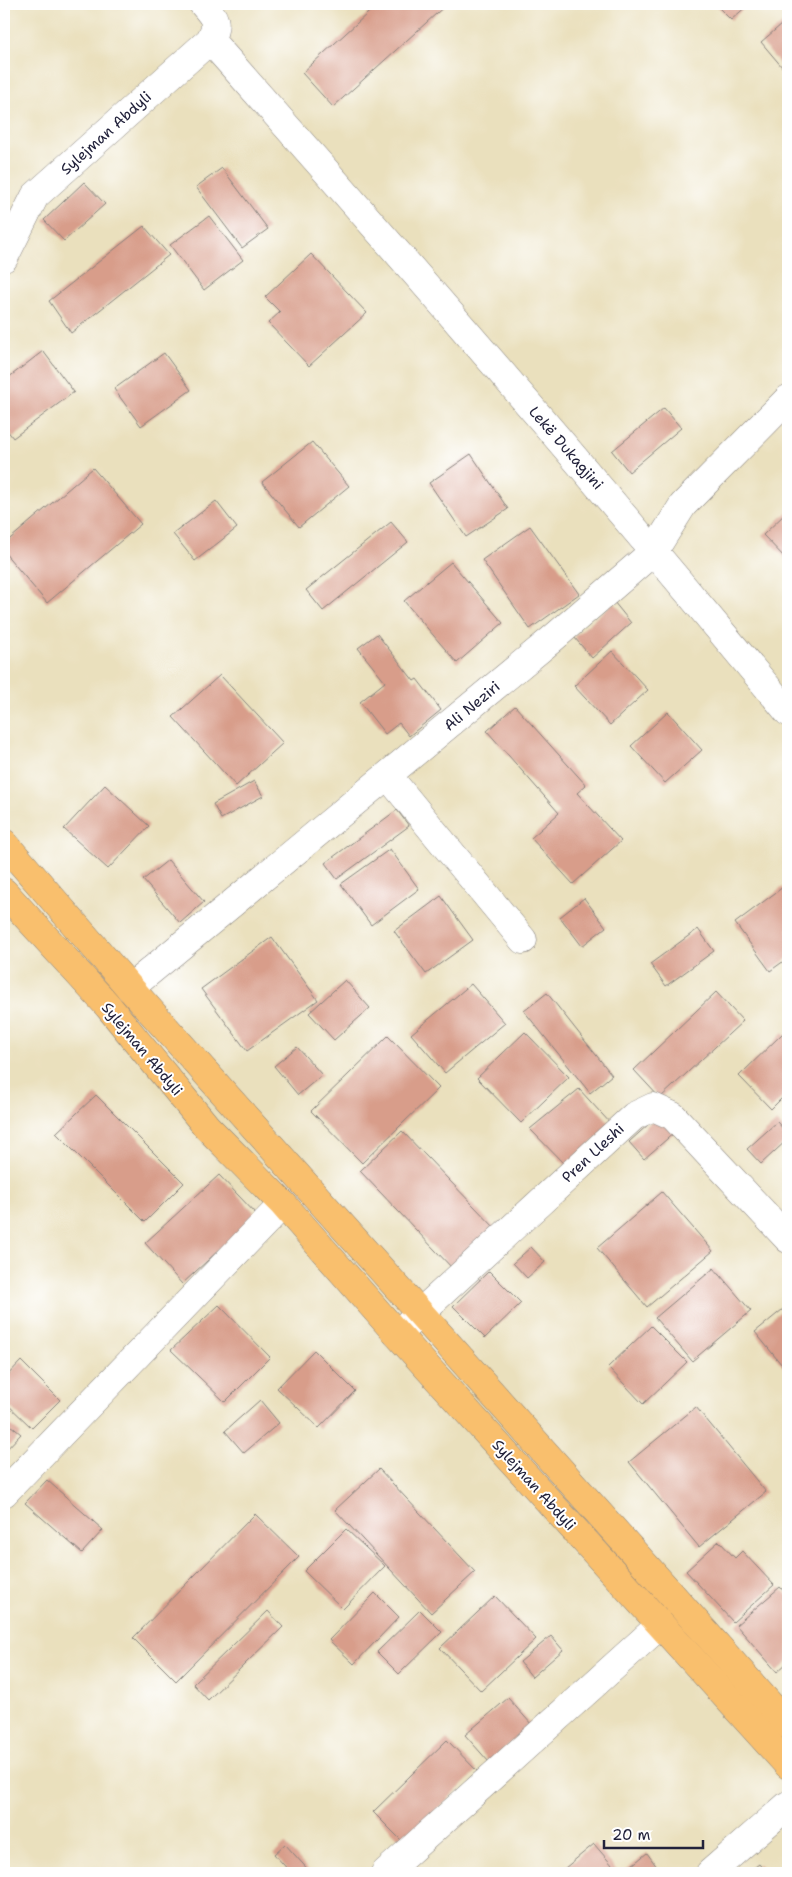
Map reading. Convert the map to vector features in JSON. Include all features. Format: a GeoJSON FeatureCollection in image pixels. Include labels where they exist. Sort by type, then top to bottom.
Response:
{"type":"FeatureCollection","features":[{"type":"Feature","properties":{"kind":"main road"},"geometry":{"type":"LineString","coordinates":[[4,842],[130,988],[788,1726]]}},
{"type":"Feature","properties":{"kind":"main road","name":"Sylejman Abdyli"},"geometry":{"type":"LineString","coordinates":[[4,892],[108,1006],[207,1127],[283,1204],[397,1334],[788,1765]]}},
{"type":"Feature","properties":{"kind":"street","name":"Lekë Dukagjini"},"geometry":{"type":"LineString","coordinates":[[209,20],[341,187],[654,551],[788,712]]}},
{"type":"Feature","properties":{"kind":"street","name":"Sylejman Abdyli"},"geometry":{"type":"LineString","coordinates":[[4,258],[35,196],[209,20]]}},
{"type":"Feature","properties":{"kind":"street","name":"Ali Neziri"},"geometry":{"type":"LineString","coordinates":[[130,988],[388,776],[654,551],[683,505],[788,399]]}},
{"type":"Feature","properties":{"kind":"street"},"geometry":{"type":"LineString","coordinates":[[388,776],[522,940]]}},
{"type":"Feature","properties":{"kind":"street","name":"Pren Lleshi"},"geometry":{"type":"LineString","coordinates":[[397,1334],[634,1116],[653,1107],[673,1116],[788,1238]]}},
{"type":"Feature","properties":{"kind":"street"},"geometry":{"type":"LineString","coordinates":[[4,1493],[283,1204]]}},
{"type":"Feature","properties":{"kind":"street"},"geometry":{"type":"LineString","coordinates":[[385,1873],[660,1624]]}},
{"type":"Feature","properties":{"kind":"street"},"geometry":{"type":"LineString","coordinates":[[710,1873],[788,1805]]}},
{"type":"Feature","properties":{"kind":"building"},"geometry":{"type":"Polygon","coordinates":[[[378,4],[447,4],[333,107],[302,73],[378,4]]]}},
{"type":"Feature","properties":{"kind":"building"},"geometry":{"type":"Polygon","coordinates":[[[715,4],[749,4],[731,20],[715,4]]]}},
{"type":"Feature","properties":{"kind":"building"},"geometry":{"type":"Polygon","coordinates":[[[788,19],[788,74],[761,42],[788,19]]]}},
{"type":"Feature","properties":{"kind":"building"},"geometry":{"type":"Polygon","coordinates":[[[222,168],[268,229],[242,248],[196,187],[222,168]]]}},
{"type":"Feature","properties":{"kind":"building"},"geometry":{"type":"Polygon","coordinates":[[[84,182],[105,204],[64,241],[44,220],[84,182]]]}},
{"type":"Feature","properties":{"kind":"building"},"geometry":{"type":"Polygon","coordinates":[[[209,216],[243,260],[204,290],[170,245],[209,216]]]}},
{"type":"Feature","properties":{"kind":"building"},"geometry":{"type":"Polygon","coordinates":[[[144,226],[169,255],[71,333],[49,301],[144,226]]]}},
{"type":"Feature","properties":{"kind":"building"},"geometry":{"type":"Polygon","coordinates":[[[311,254],[367,313],[309,366],[268,323],[280,312],[265,297],[311,254]]]}},
{"type":"Feature","properties":{"kind":"building"},"geometry":{"type":"Polygon","coordinates":[[[43,351],[74,392],[13,438],[4,426],[4,381],[43,351]]]}},
{"type":"Feature","properties":{"kind":"building"},"geometry":{"type":"Polygon","coordinates":[[[164,353],[191,390],[141,426],[114,389],[164,353]]]}},
{"type":"Feature","properties":{"kind":"building"},"geometry":{"type":"Polygon","coordinates":[[[664,408],[681,428],[629,472],[612,451],[664,408]]]}},
{"type":"Feature","properties":{"kind":"building"},"geometry":{"type":"Polygon","coordinates":[[[312,442],[349,486],[299,527],[262,482],[312,442]]]}},
{"type":"Feature","properties":{"kind":"building"},"geometry":{"type":"Polygon","coordinates":[[[471,454],[508,509],[466,537],[429,483],[471,454]]]}},
{"type":"Feature","properties":{"kind":"building"},"geometry":{"type":"Polygon","coordinates":[[[93,468],[141,524],[47,603],[4,552],[4,544],[93,468]]]}},
{"type":"Feature","properties":{"kind":"building"},"geometry":{"type":"Polygon","coordinates":[[[216,501],[237,528],[195,561],[173,534],[216,501]]]}},
{"type":"Feature","properties":{"kind":"building"},"geometry":{"type":"Polygon","coordinates":[[[788,511],[788,561],[763,535],[788,511]]]}},
{"type":"Feature","properties":{"kind":"building"},"geometry":{"type":"Polygon","coordinates":[[[391,522],[408,542],[323,611],[306,590],[391,522]]]}},
{"type":"Feature","properties":{"kind":"building"},"geometry":{"type":"Polygon","coordinates":[[[530,526],[579,594],[530,629],[482,560],[530,526]]]}},
{"type":"Feature","properties":{"kind":"building"},"geometry":{"type":"Polygon","coordinates":[[[451,562],[503,623],[457,663],[404,601],[451,562]]]}},
{"type":"Feature","properties":{"kind":"building"},"geometry":{"type":"Polygon","coordinates":[[[614,602],[631,623],[592,658],[574,637],[614,602]]]}},
{"type":"Feature","properties":{"kind":"building"},"geometry":{"type":"Polygon","coordinates":[[[377,634],[414,681],[417,679],[441,710],[409,736],[399,723],[385,734],[360,702],[385,682],[358,648],[377,634]]]}},
{"type":"Feature","properties":{"kind":"building"},"geometry":{"type":"Polygon","coordinates":[[[612,651],[648,690],[610,725],[574,686],[612,651]]]}},
{"type":"Feature","properties":{"kind":"building"},"geometry":{"type":"Polygon","coordinates":[[[220,675],[283,743],[236,786],[173,717],[220,675]]]}},
{"type":"Feature","properties":{"kind":"building"},"geometry":{"type":"Polygon","coordinates":[[[515,706],[586,785],[577,793],[621,841],[573,884],[531,838],[559,813],[487,731],[515,706]]]}},
{"type":"Feature","properties":{"kind":"building"},"geometry":{"type":"Polygon","coordinates":[[[668,712],[702,750],[665,783],[631,746],[668,712]]]}},
{"type":"Feature","properties":{"kind":"building"},"geometry":{"type":"Polygon","coordinates":[[[254,781],[263,796],[221,819],[213,804],[254,781]]]}},
{"type":"Feature","properties":{"kind":"building"},"geometry":{"type":"Polygon","coordinates":[[[105,785],[149,826],[108,869],[64,829],[105,785]]]}},
{"type":"Feature","properties":{"kind":"building"},"geometry":{"type":"Polygon","coordinates":[[[397,810],[409,826],[337,879],[325,863],[397,810]]]}},
{"type":"Feature","properties":{"kind":"building"},"geometry":{"type":"Polygon","coordinates":[[[390,849],[419,889],[371,925],[341,884],[390,849]]]}},
{"type":"Feature","properties":{"kind":"building"},"geometry":{"type":"Polygon","coordinates":[[[168,860],[204,902],[180,923],[143,880],[168,860]]]}},
{"type":"Feature","properties":{"kind":"building"},"geometry":{"type":"Polygon","coordinates":[[[783,887],[788,895],[788,958],[770,971],[735,923],[783,887]]]}},
{"type":"Feature","properties":{"kind":"building"},"geometry":{"type":"Polygon","coordinates":[[[441,896],[473,940],[426,974],[394,931],[441,896]]]}},
{"type":"Feature","properties":{"kind":"building"},"geometry":{"type":"Polygon","coordinates":[[[584,898],[606,927],[582,946],[560,917],[584,898]]]}},
{"type":"Feature","properties":{"kind":"building"},"geometry":{"type":"Polygon","coordinates":[[[698,929],[714,951],[666,986],[650,964],[698,929]]]}},
{"type":"Feature","properties":{"kind":"building"},"geometry":{"type":"Polygon","coordinates":[[[272,937],[318,1000],[247,1051],[201,989],[272,937]]]}},
{"type":"Feature","properties":{"kind":"building"},"geometry":{"type":"Polygon","coordinates":[[[345,980],[370,1008],[334,1040],[309,1013],[345,980]]]}},
{"type":"Feature","properties":{"kind":"building"},"geometry":{"type":"Polygon","coordinates":[[[471,984],[505,1023],[445,1073],[411,1034],[471,984]]]}},
{"type":"Feature","properties":{"kind":"building"},"geometry":{"type":"Polygon","coordinates":[[[716,992],[743,1021],[660,1098],[634,1070],[716,992]]]}},
{"type":"Feature","properties":{"kind":"building"},"geometry":{"type":"Polygon","coordinates":[[[547,993],[612,1075],[590,1093],[524,1011],[547,993]]]}},
{"type":"Feature","properties":{"kind":"building"},"geometry":{"type":"Polygon","coordinates":[[[525,1032],[569,1077],[521,1123],[477,1078],[525,1032]]]}},
{"type":"Feature","properties":{"kind":"building"},"geometry":{"type":"Polygon","coordinates":[[[783,1033],[788,1039],[788,1092],[771,1109],[739,1076],[783,1033]]]}},
{"type":"Feature","properties":{"kind":"building"},"geometry":{"type":"Polygon","coordinates":[[[388,1036],[439,1088],[362,1163],[311,1111],[388,1036]]]}},
{"type":"Feature","properties":{"kind":"building"},"geometry":{"type":"Polygon","coordinates":[[[297,1047],[322,1075],[298,1095],[274,1066],[297,1047]]]}},
{"type":"Feature","properties":{"kind":"building"},"geometry":{"type":"Polygon","coordinates":[[[579,1089],[612,1125],[566,1166],[530,1129],[579,1089]]]}},
{"type":"Feature","properties":{"kind":"building"},"geometry":{"type":"Polygon","coordinates":[[[96,1095],[184,1183],[145,1222],[56,1133],[96,1095]]]}},
{"type":"Feature","properties":{"kind":"building"},"geometry":{"type":"Polygon","coordinates":[[[660,1114],[675,1132],[644,1159],[629,1142],[660,1114]]]}},
{"type":"Feature","properties":{"kind":"building"},"geometry":{"type":"Polygon","coordinates":[[[777,1122],[788,1134],[788,1139],[761,1164],[747,1149],[777,1122]]]}},
{"type":"Feature","properties":{"kind":"building"},"geometry":{"type":"Polygon","coordinates":[[[402,1131],[497,1230],[454,1270],[360,1171],[402,1131]]]}},
{"type":"Feature","properties":{"kind":"building"},"geometry":{"type":"Polygon","coordinates":[[[219,1175],[257,1215],[182,1284],[145,1243],[219,1175]]]}},
{"type":"Feature","properties":{"kind":"building"},"geometry":{"type":"Polygon","coordinates":[[[662,1192],[713,1251],[647,1307],[597,1248],[662,1192]]]}},
{"type":"Feature","properties":{"kind":"building"},"geometry":{"type":"Polygon","coordinates":[[[531,1247],[545,1262],[527,1278],[513,1263],[531,1247]]]}},
{"type":"Feature","properties":{"kind":"building"},"geometry":{"type":"Polygon","coordinates":[[[714,1268],[751,1311],[692,1361],[655,1318],[714,1268]]]}},
{"type":"Feature","properties":{"kind":"building"},"geometry":{"type":"Polygon","coordinates":[[[489,1271],[521,1303],[485,1338],[453,1306],[489,1271]]]}},
{"type":"Feature","properties":{"kind":"building"},"geometry":{"type":"Polygon","coordinates":[[[219,1305],[270,1357],[225,1402],[171,1350],[219,1305]]]}},
{"type":"Feature","properties":{"kind":"building"},"geometry":{"type":"Polygon","coordinates":[[[788,1305],[788,1367],[786,1370],[755,1332],[788,1305]]]}},
{"type":"Feature","properties":{"kind":"building"},"geometry":{"type":"Polygon","coordinates":[[[651,1326],[687,1362],[643,1404],[608,1367],[651,1326]]]}},
{"type":"Feature","properties":{"kind":"building"},"geometry":{"type":"Polygon","coordinates":[[[314,1350],[355,1391],[319,1428],[277,1388],[314,1350]]]}},
{"type":"Feature","properties":{"kind":"building"},"geometry":{"type":"Polygon","coordinates":[[[21,1361],[60,1400],[32,1428],[4,1401],[4,1379],[21,1361]]]}},
{"type":"Feature","properties":{"kind":"building"},"geometry":{"type":"Polygon","coordinates":[[[260,1400],[279,1423],[244,1453],[225,1431],[260,1400]]]}},
{"type":"Feature","properties":{"kind":"building"},"geometry":{"type":"Polygon","coordinates":[[[696,1407],[766,1492],[699,1547],[629,1462],[696,1407]]]}},
{"type":"Feature","properties":{"kind":"building"},"geometry":{"type":"Polygon","coordinates":[[[4,1420],[21,1434],[4,1452],[4,1420]]]}},
{"type":"Feature","properties":{"kind":"building"},"geometry":{"type":"Polygon","coordinates":[[[379,1469],[475,1572],[431,1613],[335,1510],[379,1469]]]}},
{"type":"Feature","properties":{"kind":"building"},"geometry":{"type":"Polygon","coordinates":[[[47,1480],[103,1530],[82,1553],[25,1503],[47,1480]]]}},
{"type":"Feature","properties":{"kind":"building"},"geometry":{"type":"Polygon","coordinates":[[[255,1514],[299,1557],[176,1681],[133,1638],[255,1514]]]}},
{"type":"Feature","properties":{"kind":"building"},"geometry":{"type":"Polygon","coordinates":[[[346,1529],[385,1566],[343,1609],[304,1571],[346,1529]]]}},
{"type":"Feature","properties":{"kind":"building"},"geometry":{"type":"Polygon","coordinates":[[[719,1541],[735,1558],[742,1551],[774,1585],[733,1622],[686,1571],[719,1541]]]}},
{"type":"Feature","properties":{"kind":"building"},"geometry":{"type":"Polygon","coordinates":[[[780,1587],[788,1596],[788,1662],[777,1672],[736,1625],[780,1587]]]}},
{"type":"Feature","properties":{"kind":"building"},"geometry":{"type":"Polygon","coordinates":[[[375,1593],[399,1617],[354,1664],[329,1640],[375,1593]]]}},
{"type":"Feature","properties":{"kind":"building"},"geometry":{"type":"Polygon","coordinates":[[[495,1596],[536,1639],[481,1691],[440,1648],[495,1596]]]}},
{"type":"Feature","properties":{"kind":"building"},"geometry":{"type":"Polygon","coordinates":[[[420,1610],[442,1632],[399,1674],[377,1652],[420,1610]]]}},
{"type":"Feature","properties":{"kind":"building"},"geometry":{"type":"Polygon","coordinates":[[[268,1611],[283,1627],[208,1700],[193,1684],[268,1611]]]}},
{"type":"Feature","properties":{"kind":"building"},"geometry":{"type":"Polygon","coordinates":[[[551,1636],[563,1650],[532,1677],[520,1662],[551,1636]]]}},
{"type":"Feature","properties":{"kind":"building"},"geometry":{"type":"Polygon","coordinates":[[[508,1698],[532,1725],[489,1762],[465,1735],[508,1698]]]}},
{"type":"Feature","properties":{"kind":"building"},"geometry":{"type":"Polygon","coordinates":[[[447,1740],[477,1771],[403,1842],[373,1812],[447,1740]]]}},
{"type":"Feature","properties":{"kind":"building"},"geometry":{"type":"Polygon","coordinates":[[[285,1844],[311,1873],[291,1873],[274,1854],[285,1844]]]}},
{"type":"Feature","properties":{"kind":"building"},"geometry":{"type":"Polygon","coordinates":[[[594,1844],[619,1873],[559,1873],[594,1844]]]}},
{"type":"Feature","properties":{"kind":"building"},"geometry":{"type":"Polygon","coordinates":[[[647,1853],[657,1867],[650,1873],[629,1873],[626,1870],[647,1853]]]}},
{"type":"Feature","properties":{"kind":"building"},"geometry":{"type":"Polygon","coordinates":[[[759,1864],[767,1873],[747,1873],[759,1864]]]}}]}
